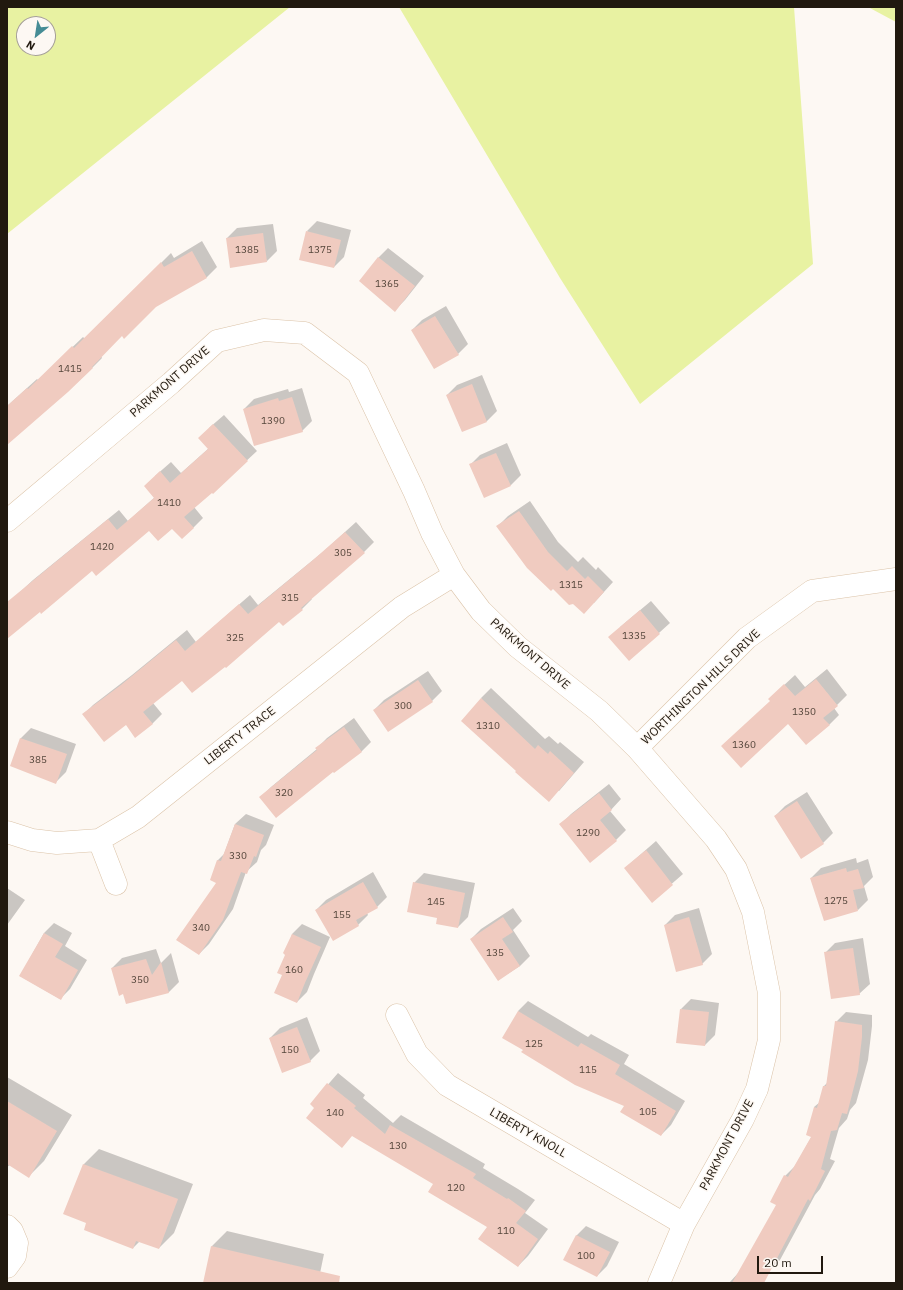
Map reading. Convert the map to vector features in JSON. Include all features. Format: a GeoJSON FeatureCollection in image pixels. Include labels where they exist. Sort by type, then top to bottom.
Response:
{"type":"FeatureCollection","features":[{"type":"Feature","properties":{"kind":"street","name":"PARKMONT DRIVE"},"geometry":{"type":"LineString","coordinates":[[7,521],[171,383],[217,340],[264,330],[305,333],[358,373],[432,533],[454,575],[481,611],[518,647],[599,711],[637,748],[716,839],[736,869],[753,912],[769,993],[768,1040],[757,1089],[743,1119],[684,1224],[659,1283]]}},
{"type":"Feature","properties":{"kind":"street","name":"LIBERTY TRACE"},"geometry":{"type":"LineString","coordinates":[[7,832],[32,840],[56,843],[99,840],[138,817],[402,607],[454,575]]}},
{"type":"Feature","properties":{"kind":"street","name":"WORTHINGTON HILLS DRIVE"},"geometry":{"type":"LineString","coordinates":[[637,748],[747,638],[812,591],[896,579]]}},
{"type":"Feature","properties":{"kind":"street"},"geometry":{"type":"LineString","coordinates":[[99,840],[116,884]]}},
{"type":"Feature","properties":{"kind":"street","name":"LIBERTY KNOLL"},"geometry":{"type":"LineString","coordinates":[[397,1014],[417,1054],[447,1085],[684,1224]]}},
{"type":"Feature","properties":{"kind":"street"},"geometry":{"type":"LineString","coordinates":[[7,1226],[12,1231],[17,1243],[15,1256],[7,1267]]}},
{"type":"Feature","properties":{"kind":"green space"},"geometry":{"type":"Polygon","coordinates":[[[7,7],[290,7],[7,234],[7,7]]]}},
{"type":"Feature","properties":{"kind":"green space"},"geometry":{"type":"Polygon","coordinates":[[[399,7],[794,7],[813,264],[640,404],[560,278],[399,7]]]}},
{"type":"Feature","properties":{"kind":"green space"},"geometry":{"type":"Polygon","coordinates":[[[868,7],[896,7],[896,22],[868,7]]]}},
{"type":"Feature","properties":{"kind":"building"},"geometry":{"type":"Polygon","coordinates":[[[306,231],[341,240],[334,268],[299,260],[306,231]]]}},
{"type":"Feature","properties":{"kind":"building"},"geometry":{"type":"Polygon","coordinates":[[[263,233],[267,262],[230,268],[226,238],[263,233]]]}},
{"type":"Feature","properties":{"kind":"building"},"geometry":{"type":"Polygon","coordinates":[[[192,251],[207,278],[156,307],[124,339],[122,336],[92,367],[93,368],[68,392],[7,445],[7,406],[27,388],[28,389],[72,346],[74,348],[161,262],[164,267],[192,251]]]}},
{"type":"Feature","properties":{"kind":"building"},"geometry":{"type":"Polygon","coordinates":[[[378,257],[415,286],[395,312],[359,281],[378,257]]]}},
{"type":"Feature","properties":{"kind":"building"},"geometry":{"type":"Polygon","coordinates":[[[435,316],[459,355],[434,369],[411,330],[435,316]]]}},
{"type":"Feature","properties":{"kind":"building"},"geometry":{"type":"Polygon","coordinates":[[[472,384],[487,422],[462,432],[446,395],[472,384]]]}},
{"type":"Feature","properties":{"kind":"building"},"geometry":{"type":"Polygon","coordinates":[[[292,397],[303,432],[254,446],[243,409],[278,398],[279,401],[292,397]]]}},
{"type":"Feature","properties":{"kind":"building"},"geometry":{"type":"Polygon","coordinates":[[[213,424],[248,461],[213,494],[212,493],[184,517],[194,528],[182,539],[172,529],[158,541],[149,531],[96,576],[92,571],[41,614],[40,612],[7,639],[7,602],[108,519],[117,530],[154,498],[144,486],[160,471],[170,483],[208,449],[198,438],[213,424]]]}},
{"type":"Feature","properties":{"kind":"building"},"geometry":{"type":"Polygon","coordinates":[[[496,453],[511,486],[484,498],[469,464],[496,453]]]}},
{"type":"Feature","properties":{"kind":"building"},"geometry":{"type":"Polygon","coordinates":[[[519,511],[548,552],[567,571],[572,566],[585,579],[588,576],[604,592],[584,614],[573,604],[569,605],[553,589],[551,591],[527,568],[496,526],[519,511]]]}},
{"type":"Feature","properties":{"kind":"building"},"geometry":{"type":"Polygon","coordinates":[[[345,532],[365,553],[301,608],[303,610],[283,626],[279,622],[226,668],[225,667],[192,693],[182,681],[143,712],[153,724],[135,738],[126,725],[104,742],[82,714],[121,685],[176,640],[185,651],[239,604],[248,614],[345,532]]]}},
{"type":"Feature","properties":{"kind":"building"},"geometry":{"type":"Polygon","coordinates":[[[640,610],[660,634],[629,661],[608,637],[640,610]]]}},
{"type":"Feature","properties":{"kind":"building"},"geometry":{"type":"Polygon","coordinates":[[[816,679],[838,706],[823,718],[830,725],[806,745],[788,724],[741,768],[721,746],[770,701],[768,699],[784,684],[795,696],[816,679]]]}},
{"type":"Feature","properties":{"kind":"building"},"geometry":{"type":"Polygon","coordinates":[[[418,680],[433,702],[388,732],[373,710],[418,680]]]}},
{"type":"Feature","properties":{"kind":"building"},"geometry":{"type":"Polygon","coordinates":[[[481,698],[535,749],[538,745],[548,754],[550,751],[574,773],[549,802],[461,721],[481,698]]]}},
{"type":"Feature","properties":{"kind":"building"},"geometry":{"type":"Polygon","coordinates":[[[344,727],[362,752],[334,773],[333,772],[276,818],[259,797],[317,750],[315,748],[344,727]]]}},
{"type":"Feature","properties":{"kind":"building"},"geometry":{"type":"Polygon","coordinates":[[[20,738],[67,754],[56,784],[10,766],[20,738]]]}},
{"type":"Feature","properties":{"kind":"building"},"geometry":{"type":"Polygon","coordinates":[[[599,793],[612,810],[600,820],[617,841],[590,863],[559,824],[599,793]]]}},
{"type":"Feature","properties":{"kind":"building"},"geometry":{"type":"Polygon","coordinates":[[[797,801],[824,844],[801,859],[774,816],[797,801]]]}},
{"type":"Feature","properties":{"kind":"building"},"geometry":{"type":"Polygon","coordinates":[[[235,824],[264,835],[256,857],[254,856],[247,874],[241,872],[223,920],[199,955],[176,940],[216,883],[210,880],[217,860],[221,861],[235,824]]]}},
{"type":"Feature","properties":{"kind":"building"},"geometry":{"type":"Polygon","coordinates":[[[646,850],[673,885],[652,903],[624,868],[646,850]]]}},
{"type":"Feature","properties":{"kind":"building"},"geometry":{"type":"Polygon","coordinates":[[[846,868],[847,872],[858,869],[864,888],[853,890],[858,911],[824,921],[810,878],[846,868]]]}},
{"type":"Feature","properties":{"kind":"building"},"geometry":{"type":"Polygon","coordinates":[[[363,882],[378,908],[356,920],[359,926],[333,941],[315,910],[363,882]]]}},
{"type":"Feature","properties":{"kind":"building"},"geometry":{"type":"Polygon","coordinates":[[[413,882],[465,893],[458,928],[436,924],[437,918],[407,912],[413,882]]]}},
{"type":"Feature","properties":{"kind":"building"},"geometry":{"type":"Polygon","coordinates":[[[503,917],[513,932],[502,939],[520,966],[498,981],[470,939],[503,917]]]}},
{"type":"Feature","properties":{"kind":"building"},"geometry":{"type":"Polygon","coordinates":[[[689,917],[703,965],[676,972],[664,925],[689,917]]]}},
{"type":"Feature","properties":{"kind":"building"},"geometry":{"type":"Polygon","coordinates":[[[44,933],[63,944],[55,957],[78,970],[61,1000],[19,976],[44,933]]]}},
{"type":"Feature","properties":{"kind":"building"},"geometry":{"type":"Polygon","coordinates":[[[292,934],[321,947],[297,1003],[274,993],[282,975],[277,973],[285,955],[283,953],[292,934]]]}},
{"type":"Feature","properties":{"kind":"building"},"geometry":{"type":"Polygon","coordinates":[[[853,948],[860,995],[831,999],[824,952],[853,948]]]}},
{"type":"Feature","properties":{"kind":"building"},"geometry":{"type":"Polygon","coordinates":[[[146,959],[152,975],[161,962],[169,993],[126,1004],[123,994],[119,996],[111,968],[146,959]]]}},
{"type":"Feature","properties":{"kind":"building"},"geometry":{"type":"Polygon","coordinates":[[[680,1009],[709,1012],[705,1046],[676,1043],[680,1009]]]}},
{"type":"Feature","properties":{"kind":"building"},"geometry":{"type":"Polygon","coordinates":[[[518,1011],[578,1047],[581,1043],[620,1065],[615,1074],[676,1111],[661,1136],[620,1112],[624,1106],[575,1085],[521,1052],[523,1050],[502,1038],[518,1011]]]}},
{"type":"Feature","properties":{"kind":"building"},"geometry":{"type":"Polygon","coordinates":[[[835,1021],[862,1025],[862,1037],[858,1071],[847,1114],[842,1113],[837,1130],[831,1131],[821,1169],[825,1171],[810,1201],[808,1199],[764,1283],[732,1283],[776,1205],[770,1202],[784,1175],[788,1177],[811,1137],[806,1135],[814,1107],[817,1108],[823,1086],[826,1086],[835,1021]]]}},
{"type":"Feature","properties":{"kind":"building"},"geometry":{"type":"Polygon","coordinates":[[[297,1027],[311,1062],[282,1073],[269,1038],[297,1027]]]}},
{"type":"Feature","properties":{"kind":"building"},"geometry":{"type":"Polygon","coordinates":[[[327,1083],[356,1106],[354,1108],[385,1134],[390,1125],[476,1174],[473,1178],[507,1199],[508,1198],[526,1211],[516,1223],[538,1239],[518,1267],[478,1239],[487,1227],[428,1192],[433,1184],[352,1136],[342,1148],[306,1118],[314,1108],[310,1104],[327,1083]]]}},
{"type":"Feature","properties":{"kind":"building"},"geometry":{"type":"Polygon","coordinates":[[[7,1101],[57,1131],[29,1178],[7,1164],[7,1101]]]}},
{"type":"Feature","properties":{"kind":"building"},"geometry":{"type":"Polygon","coordinates":[[[83,1164],[178,1199],[159,1249],[136,1241],[133,1249],[84,1230],[86,1223],[63,1214],[83,1164]]]}},
{"type":"Feature","properties":{"kind":"building"},"geometry":{"type":"Polygon","coordinates":[[[576,1235],[610,1252],[597,1277],[563,1260],[576,1235]]]}},
{"type":"Feature","properties":{"kind":"building"},"geometry":{"type":"Polygon","coordinates":[[[211,1246],[340,1276],[339,1283],[203,1283],[211,1246]]]}}]}
